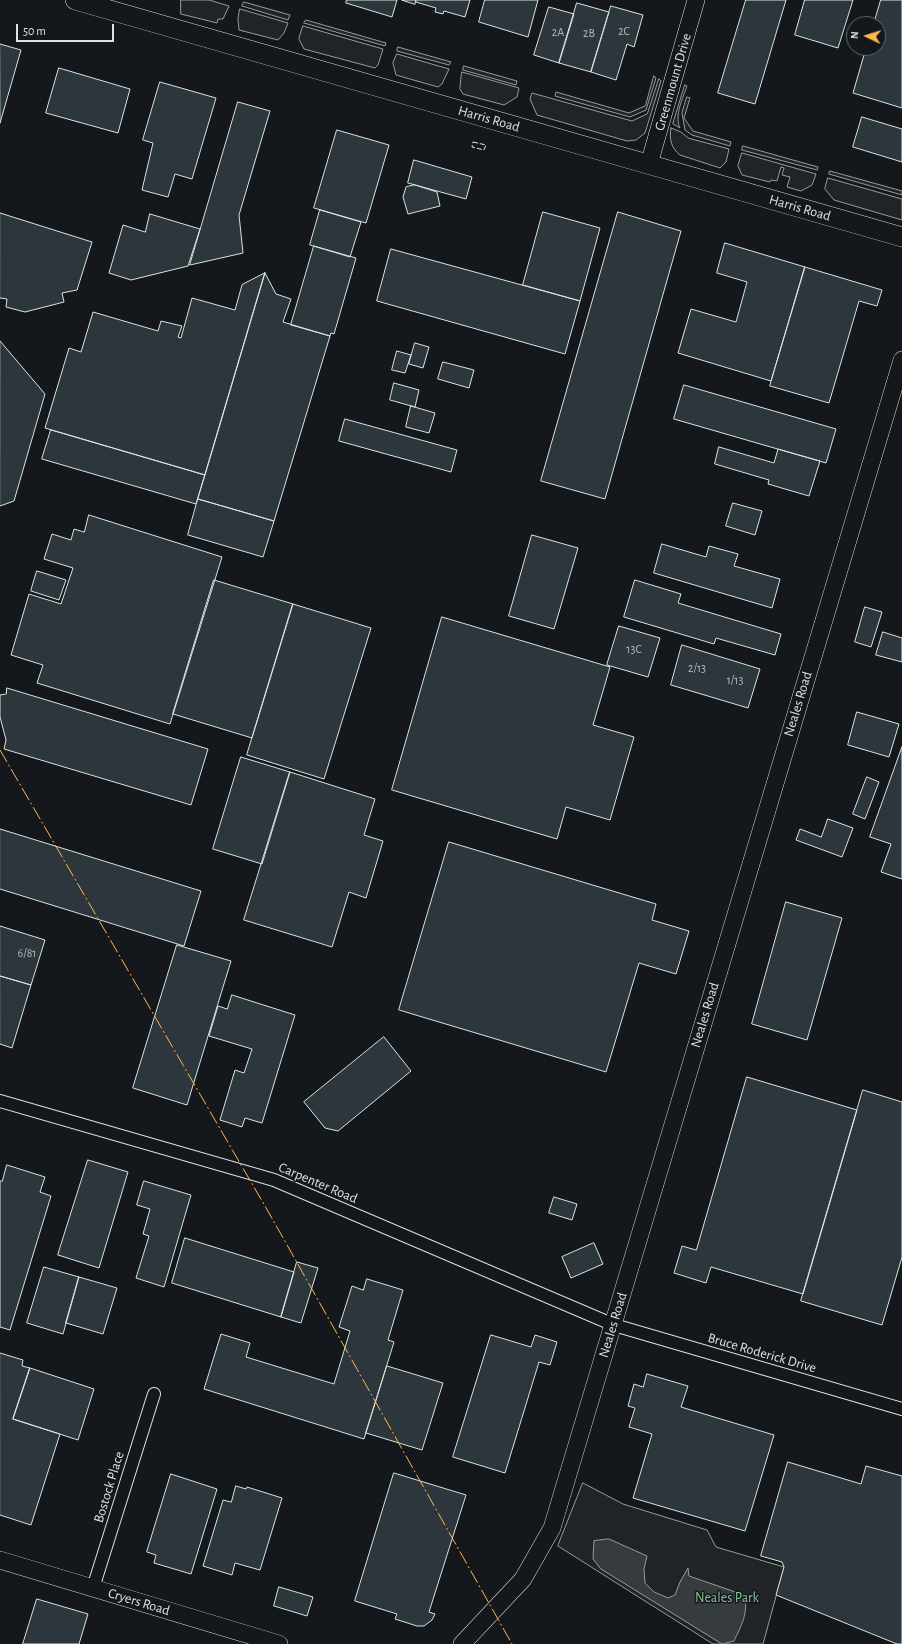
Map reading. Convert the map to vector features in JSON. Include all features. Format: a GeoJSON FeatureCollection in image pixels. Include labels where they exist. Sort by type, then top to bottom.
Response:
{"type":"FeatureCollection","features":[{"type":"Feature","properties":{"kind":"main road","name":"Harris Road"},"geometry":{"type":"LineString","coordinates":[[75,0],[902,237]]}},
{"type":"Feature","properties":{"kind":"street","name":"Greenmount Drive"},"geometry":{"type":"LineString","coordinates":[[649,164],[696,0]]}},
{"type":"Feature","properties":{"kind":"street","name":"Neales Road"},"geometry":{"type":"LineString","coordinates":[[462,1644],[523,1580],[552,1528],[614,1325],[704,1015],[902,360]]}},
{"type":"Feature","properties":{"kind":"street","name":"Carpenter Road"},"geometry":{"type":"LineString","coordinates":[[0,1100],[274,1180],[614,1325]]}},
{"type":"Feature","properties":{"kind":"street","name":"Bruce Roderick Drive"},"geometry":{"type":"LineString","coordinates":[[614,1325],[902,1409]]}},
{"type":"Feature","properties":{"kind":"street","name":"Bostock Place"},"geometry":{"type":"LineString","coordinates":[[93,1588],[154,1394]]}},
{"type":"Feature","properties":{"kind":"street","name":"Cryers Road"},"geometry":{"type":"LineString","coordinates":[[0,1560],[279,1644]]}},
{"type":"Feature","properties":{"kind":"green space"},"geometry":{"type":"Polygon","coordinates":[[[181,0],[209,0],[229,6],[223,19],[218,19],[217,23],[181,14],[181,0]]]}},
{"type":"Feature","properties":{"kind":"green space"},"geometry":{"type":"Polygon","coordinates":[[[244,2],[290,15],[288,20],[242,6],[244,2]]]}},
{"type":"Feature","properties":{"kind":"green space"},"geometry":{"type":"Polygon","coordinates":[[[240,9],[288,23],[284,33],[278,40],[239,30],[238,19],[240,9]]]}},
{"type":"Feature","properties":{"kind":"green space"},"geometry":{"type":"Polygon","coordinates":[[[306,20],[386,43],[385,46],[304,23],[306,20]]]}},
{"type":"Feature","properties":{"kind":"green space"},"geometry":{"type":"Polygon","coordinates":[[[303,26],[383,49],[378,65],[375,68],[304,49],[299,39],[303,26]]]}},
{"type":"Feature","properties":{"kind":"green space"},"geometry":{"type":"Polygon","coordinates":[[[398,47],[451,62],[449,65],[397,51],[398,47]]]}},
{"type":"Feature","properties":{"kind":"green space"},"geometry":{"type":"Polygon","coordinates":[[[397,54],[449,69],[442,84],[438,87],[396,75],[393,63],[397,54]]]}},
{"type":"Feature","properties":{"kind":"green space"},"geometry":{"type":"Polygon","coordinates":[[[464,66],[517,81],[516,85],[463,70],[464,66]]]}},
{"type":"Feature","properties":{"kind":"green space"},"geometry":{"type":"Polygon","coordinates":[[[462,72],[519,88],[517,97],[504,105],[463,94],[460,89],[462,72]]]}},
{"type":"Feature","properties":{"kind":"green space"},"geometry":{"type":"Polygon","coordinates":[[[654,76],[656,78],[646,110],[630,117],[555,96],[556,92],[629,113],[645,106],[654,76]]]}},
{"type":"Feature","properties":{"kind":"green space"},"geometry":{"type":"Polygon","coordinates":[[[659,79],[661,81],[645,133],[636,140],[627,141],[537,115],[530,99],[532,93],[632,121],[647,114],[659,79]]]}},
{"type":"Feature","properties":{"kind":"green space"},"geometry":{"type":"Polygon","coordinates":[[[685,85],[687,86],[681,101],[678,118],[680,128],[673,124],[685,85]]]}},
{"type":"Feature","properties":{"kind":"green space"},"geometry":{"type":"Polygon","coordinates":[[[687,97],[690,98],[684,118],[693,131],[731,142],[730,146],[692,135],[685,130],[682,113],[687,97]]]}},
{"type":"Feature","properties":{"kind":"green space"},"geometry":{"type":"Polygon","coordinates":[[[671,128],[681,132],[688,138],[729,149],[726,162],[720,168],[680,155],[671,143],[671,128]]]}},
{"type":"Feature","properties":{"kind":"green space"},"geometry":{"type":"Polygon","coordinates":[[[743,146],[818,167],[817,170],[742,150],[743,146]]]}},
{"type":"Feature","properties":{"kind":"green space"},"geometry":{"type":"Polygon","coordinates":[[[742,153],[816,174],[812,185],[801,191],[787,187],[790,177],[782,175],[784,168],[781,167],[777,181],[771,180],[770,182],[742,175],[738,166],[742,153]]]}},
{"type":"Feature","properties":{"kind":"green space"},"geometry":{"type":"Polygon","coordinates":[[[830,171],[902,191],[902,195],[829,174],[830,171]]]}},
{"type":"Feature","properties":{"kind":"green space"},"geometry":{"type":"Polygon","coordinates":[[[828,178],[902,199],[902,220],[834,200],[825,189],[828,178]]]}},
{"type":"Feature","properties":{"kind":"green space","name":"Neales Park"},"geometry":{"type":"Polygon","coordinates":[[[583,1483],[623,1504],[707,1530],[716,1547],[784,1567],[763,1644],[713,1644],[558,1546],[583,1483]]]}},
{"type":"Feature","properties":{"kind":"shaded area"},"geometry":{"type":"Polygon","coordinates":[[[609,1539],[647,1556],[644,1569],[645,1583],[654,1592],[668,1598],[675,1595],[688,1568],[689,1576],[744,1595],[746,1608],[745,1614],[742,1625],[734,1641],[722,1644],[601,1569],[593,1559],[594,1541],[609,1539]]]}},
{"type":"Feature","properties":{"kind":"building"},"geometry":{"type":"Polygon","coordinates":[[[347,0],[397,0],[392,17],[346,3],[347,0]]]}},
{"type":"Feature","properties":{"kind":"building"},"geometry":{"type":"Polygon","coordinates":[[[402,0],[416,0],[415,4],[402,0]]]}},
{"type":"Feature","properties":{"kind":"building"},"geometry":{"type":"Polygon","coordinates":[[[416,0],[470,0],[465,17],[444,11],[443,14],[435,12],[436,8],[416,2],[416,0]]]}},
{"type":"Feature","properties":{"kind":"building"},"geometry":{"type":"Polygon","coordinates":[[[485,0],[538,0],[528,37],[479,22],[485,0]]]}},
{"type":"Feature","properties":{"kind":"building"},"geometry":{"type":"Polygon","coordinates":[[[746,0],[786,0],[755,104],[718,93],[746,0]]]}},
{"type":"Feature","properties":{"kind":"building"},"geometry":{"type":"Polygon","coordinates":[[[805,0],[853,0],[848,16],[846,16],[846,22],[838,48],[795,35],[805,0]]]}},
{"type":"Feature","properties":{"kind":"building"},"geometry":{"type":"Polygon","coordinates":[[[881,0],[902,0],[902,108],[853,93],[864,56],[886,56],[886,16],[876,16],[881,0]]]}},
{"type":"Feature","properties":{"kind":"building"},"geometry":{"type":"Polygon","coordinates":[[[577,3],[609,12],[591,72],[559,63],[577,3]]]}},
{"type":"Feature","properties":{"kind":"building"},"geometry":{"type":"Polygon","coordinates":[[[611,6],[643,15],[634,47],[627,44],[616,80],[591,72],[611,6]]]}},
{"type":"Feature","properties":{"kind":"building"},"geometry":{"type":"Polygon","coordinates":[[[549,7],[574,14],[559,63],[534,55],[549,7]]]}},
{"type":"Feature","properties":{"kind":"building"},"geometry":{"type":"Polygon","coordinates":[[[0,44],[21,50],[0,123],[0,44]]]}},
{"type":"Feature","properties":{"kind":"building"},"geometry":{"type":"Polygon","coordinates":[[[59,68],[130,89],[118,133],[46,113],[59,68]]]}},
{"type":"Feature","properties":{"kind":"building"},"geometry":{"type":"Polygon","coordinates":[[[160,82],[216,98],[192,179],[175,174],[168,197],[142,190],[153,143],[143,140],[160,82]]]}},
{"type":"Feature","properties":{"kind":"building"},"geometry":{"type":"Polygon","coordinates":[[[238,102],[270,111],[239,215],[243,253],[190,265],[238,102]]]}},
{"type":"Feature","properties":{"kind":"building"},"geometry":{"type":"Polygon","coordinates":[[[862,117],[902,129],[902,162],[853,147],[862,117]]]}},
{"type":"Feature","properties":{"kind":"building"},"geometry":{"type":"Polygon","coordinates":[[[337,130],[389,145],[366,223],[314,208],[337,130]]]}},
{"type":"Feature","properties":{"kind":"building"},"geometry":{"type":"Polygon","coordinates":[[[414,160],[472,177],[466,199],[408,183],[414,160]]]}},
{"type":"Feature","properties":{"kind":"building"},"geometry":{"type":"Polygon","coordinates":[[[415,185],[437,192],[440,206],[408,214],[403,197],[406,187],[415,185]]]}},
{"type":"Feature","properties":{"kind":"building"},"geometry":{"type":"Polygon","coordinates":[[[320,210],[361,222],[350,257],[310,245],[320,210]]]}},
{"type":"Feature","properties":{"kind":"building"},"geometry":{"type":"Polygon","coordinates":[[[543,212],[600,228],[580,301],[523,285],[543,212]]]}},
{"type":"Feature","properties":{"kind":"building"},"geometry":{"type":"Polygon","coordinates":[[[618,212],[681,231],[605,499],[541,481],[618,212]]]}},
{"type":"Feature","properties":{"kind":"building"},"geometry":{"type":"Polygon","coordinates":[[[0,213],[92,242],[77,290],[62,293],[64,302],[25,312],[6,307],[7,299],[0,298],[0,213]]]}},
{"type":"Feature","properties":{"kind":"building"},"geometry":{"type":"Polygon","coordinates":[[[150,214],[200,229],[188,266],[131,280],[109,273],[123,225],[145,232],[150,214]]]}},
{"type":"Feature","properties":{"kind":"building"},"geometry":{"type":"Polygon","coordinates":[[[725,243],[805,267],[771,381],[678,353],[691,309],[736,322],[747,282],[717,273],[725,243]]]}},
{"type":"Feature","properties":{"kind":"building"},"geometry":{"type":"Polygon","coordinates":[[[314,246],[356,258],[334,334],[331,333],[330,336],[291,325],[314,246]]]}},
{"type":"Feature","properties":{"kind":"building"},"geometry":{"type":"Polygon","coordinates":[[[391,249],[580,301],[565,354],[377,301],[391,249]]]}},
{"type":"Feature","properties":{"kind":"building"},"geometry":{"type":"Polygon","coordinates":[[[805,267],[882,290],[877,306],[859,301],[829,403],[770,386],[805,267]]]}},
{"type":"Feature","properties":{"kind":"building"},"geometry":{"type":"Polygon","coordinates":[[[265,273],[205,475],[45,428],[69,348],[81,352],[93,312],[158,331],[161,321],[182,326],[178,337],[181,338],[192,298],[235,310],[242,285],[265,273]]]}},
{"type":"Feature","properties":{"kind":"building"},"geometry":{"type":"Polygon","coordinates":[[[265,273],[276,294],[291,299],[283,322],[330,336],[274,521],[198,499],[265,273]]]}},
{"type":"Feature","properties":{"kind":"building"},"geometry":{"type":"Polygon","coordinates":[[[0,341],[45,394],[14,501],[0,506],[0,341]]]}},
{"type":"Feature","properties":{"kind":"building"},"geometry":{"type":"Polygon","coordinates":[[[415,343],[429,347],[423,368],[409,364],[415,343]]]}},
{"type":"Feature","properties":{"kind":"building"},"geometry":{"type":"Polygon","coordinates":[[[397,351],[411,355],[405,373],[392,370],[397,351]]]}},
{"type":"Feature","properties":{"kind":"building"},"geometry":{"type":"Polygon","coordinates":[[[443,362],[474,370],[469,388],[438,379],[443,362]]]}},
{"type":"Feature","properties":{"kind":"building"},"geometry":{"type":"Polygon","coordinates":[[[394,383],[419,390],[415,407],[390,400],[394,383]]]}},
{"type":"Feature","properties":{"kind":"building"},"geometry":{"type":"Polygon","coordinates":[[[684,385],[836,429],[826,463],[674,419],[684,385]]]}},
{"type":"Feature","properties":{"kind":"building"},"geometry":{"type":"Polygon","coordinates":[[[411,406],[435,413],[429,433],[406,427],[411,406]]]}},
{"type":"Feature","properties":{"kind":"building"},"geometry":{"type":"Polygon","coordinates":[[[345,419],[457,450],[451,472],[339,441],[345,419]]]}},
{"type":"Feature","properties":{"kind":"building"},"geometry":{"type":"Polygon","coordinates":[[[51,430],[205,475],[196,504],[42,459],[51,430]]]}},
{"type":"Feature","properties":{"kind":"building"},"geometry":{"type":"Polygon","coordinates":[[[719,447],[774,463],[778,449],[820,461],[809,496],[768,484],[769,480],[715,464],[719,447]]]}},
{"type":"Feature","properties":{"kind":"building"},"geometry":{"type":"Polygon","coordinates":[[[198,499],[274,521],[263,557],[188,535],[198,499]]]}},
{"type":"Feature","properties":{"kind":"building"},"geometry":{"type":"Polygon","coordinates":[[[733,503],[762,511],[755,535],[726,526],[733,503]]]}},
{"type":"Feature","properties":{"kind":"building"},"geometry":{"type":"Polygon","coordinates":[[[89,515],[222,557],[170,724],[37,683],[43,665],[11,655],[29,594],[61,604],[73,568],[44,559],[52,534],[71,540],[74,529],[84,532],[89,515]]]}},
{"type":"Feature","properties":{"kind":"building"},"geometry":{"type":"Polygon","coordinates":[[[532,535],[578,548],[554,629],[509,616],[532,535]]]}},
{"type":"Feature","properties":{"kind":"building"},"geometry":{"type":"Polygon","coordinates":[[[662,544],[706,557],[709,546],[738,554],[734,566],[780,579],[772,608],[654,573],[662,544]]]}},
{"type":"Feature","properties":{"kind":"building"},"geometry":{"type":"Polygon","coordinates":[[[37,571],[66,580],[59,600],[31,591],[37,571]]]}},
{"type":"Feature","properties":{"kind":"building"},"geometry":{"type":"Polygon","coordinates":[[[214,580],[293,604],[252,738],[173,714],[214,580]]]}},
{"type":"Feature","properties":{"kind":"building"},"geometry":{"type":"Polygon","coordinates":[[[635,580],[681,594],[678,603],[781,634],[775,655],[716,638],[714,644],[624,617],[635,580]]]}},
{"type":"Feature","properties":{"kind":"building"},"geometry":{"type":"Polygon","coordinates":[[[293,604],[371,628],[324,779],[247,755],[293,604]]]}},
{"type":"Feature","properties":{"kind":"building"},"geometry":{"type":"Polygon","coordinates":[[[865,607],[882,612],[871,647],[855,642],[865,607]]]}},
{"type":"Feature","properties":{"kind":"building"},"geometry":{"type":"Polygon","coordinates":[[[442,617],[610,667],[593,725],[634,737],[610,820],[566,807],[557,839],[392,790],[442,617]]]}},
{"type":"Feature","properties":{"kind":"building"},"geometry":{"type":"Polygon","coordinates":[[[619,626],[660,638],[648,677],[607,665],[619,626]]]}},
{"type":"Feature","properties":{"kind":"building"},"geometry":{"type":"Polygon","coordinates":[[[883,632],[902,638],[902,662],[876,655],[883,632]]]}},
{"type":"Feature","properties":{"kind":"building"},"geometry":{"type":"Polygon","coordinates":[[[682,645],[760,669],[748,708],[671,685],[682,645]]]}},
{"type":"Feature","properties":{"kind":"building"},"geometry":{"type":"Polygon","coordinates":[[[7,688],[208,749],[191,805],[4,749],[6,740],[0,717],[0,695],[6,694],[7,688]]]}},
{"type":"Feature","properties":{"kind":"building"},"geometry":{"type":"Polygon","coordinates":[[[857,712],[899,724],[889,757],[848,745],[857,712]]]}},
{"type":"Feature","properties":{"kind":"building"},"geometry":{"type":"Polygon","coordinates":[[[902,747],[902,879],[881,872],[891,844],[870,837],[902,747]]]}},
{"type":"Feature","properties":{"kind":"building"},"geometry":{"type":"Polygon","coordinates":[[[241,757],[290,772],[262,864],[213,849],[241,757]]]}},
{"type":"Feature","properties":{"kind":"building"},"geometry":{"type":"Polygon","coordinates":[[[290,772],[375,799],[364,835],[383,841],[366,898],[349,892],[332,947],[244,920],[290,772]]]}},
{"type":"Feature","properties":{"kind":"building"},"geometry":{"type":"Polygon","coordinates":[[[867,777],[879,782],[865,819],[853,814],[867,777]]]}},
{"type":"Feature","properties":{"kind":"building"},"geometry":{"type":"Polygon","coordinates":[[[828,819],[853,828],[842,857],[796,840],[800,829],[821,837],[828,819]]]}},
{"type":"Feature","properties":{"kind":"building"},"geometry":{"type":"Polygon","coordinates":[[[0,829],[201,891],[184,946],[0,889],[0,829]]]}},
{"type":"Feature","properties":{"kind":"building"},"geometry":{"type":"Polygon","coordinates":[[[449,842],[656,904],[652,920],[689,931],[676,974],[639,963],[606,1072],[399,1010],[449,842]]]}},
{"type":"Feature","properties":{"kind":"building"},"geometry":{"type":"Polygon","coordinates":[[[786,902],[842,918],[807,1040],[752,1024],[786,902]]]}},
{"type":"Feature","properties":{"kind":"building"},"geometry":{"type":"Polygon","coordinates":[[[0,926],[45,940],[31,985],[0,976],[0,926]]]}},
{"type":"Feature","properties":{"kind":"building"},"geometry":{"type":"Polygon","coordinates":[[[177,945],[231,961],[187,1105],[133,1088],[177,945]]]}},
{"type":"Feature","properties":{"kind":"building"},"geometry":{"type":"Polygon","coordinates":[[[0,976],[31,985],[12,1048],[0,1044],[0,976]]]}},
{"type":"Feature","properties":{"kind":"building"},"geometry":{"type":"Polygon","coordinates":[[[232,995],[295,1015],[262,1123],[245,1118],[242,1127],[220,1120],[235,1070],[244,1073],[252,1049],[209,1036],[218,1006],[227,1009],[232,995]]]}},
{"type":"Feature","properties":{"kind":"building"},"geometry":{"type":"Polygon","coordinates":[[[384,1037],[411,1071],[338,1131],[325,1128],[304,1102],[384,1037]]]}},
{"type":"Feature","properties":{"kind":"building"},"geometry":{"type":"Polygon","coordinates":[[[747,1077],[857,1110],[803,1294],[711,1267],[706,1283],[674,1273],[682,1246],[696,1250],[747,1077]]]}},
{"type":"Feature","properties":{"kind":"building"},"geometry":{"type":"Polygon","coordinates":[[[863,1090],[902,1102],[902,1257],[882,1325],[801,1301],[863,1090]]]}},
{"type":"Feature","properties":{"kind":"building"},"geometry":{"type":"Polygon","coordinates":[[[88,1160],[128,1172],[99,1268],[58,1255],[88,1160]]]}},
{"type":"Feature","properties":{"kind":"building"},"geometry":{"type":"Polygon","coordinates":[[[7,1165],[45,1177],[40,1192],[51,1196],[10,1330],[0,1327],[0,1181],[2,1181],[7,1165]]]}},
{"type":"Feature","properties":{"kind":"building"},"geometry":{"type":"Polygon","coordinates":[[[144,1181],[191,1195],[164,1287],[136,1278],[149,1236],[143,1234],[150,1209],[137,1205],[144,1181]]]}},
{"type":"Feature","properties":{"kind":"building"},"geometry":{"type":"Polygon","coordinates":[[[554,1197],[577,1204],[572,1220],[549,1213],[554,1197]]]}},
{"type":"Feature","properties":{"kind":"building"},"geometry":{"type":"Polygon","coordinates":[[[185,1238],[294,1272],[281,1317],[172,1283],[185,1238]]]}},
{"type":"Feature","properties":{"kind":"building"},"geometry":{"type":"Polygon","coordinates":[[[594,1243],[603,1264],[571,1278],[562,1257],[594,1243]]]}},
{"type":"Feature","properties":{"kind":"building"},"geometry":{"type":"Polygon","coordinates":[[[297,1262],[318,1268],[301,1323],[281,1317],[297,1262]]]}},
{"type":"Feature","properties":{"kind":"building"},"geometry":{"type":"Polygon","coordinates":[[[44,1267],[79,1277],[63,1334],[27,1323],[44,1267]]]}},
{"type":"Feature","properties":{"kind":"building"},"geometry":{"type":"Polygon","coordinates":[[[79,1277],[117,1288],[103,1334],[66,1323],[79,1277]]]}},
{"type":"Feature","properties":{"kind":"building"},"geometry":{"type":"Polygon","coordinates":[[[367,1279],[403,1290],[388,1340],[394,1342],[364,1439],[204,1389],[221,1334],[250,1343],[246,1357],[334,1384],[350,1331],[339,1327],[352,1286],[363,1290],[367,1279]]]}},
{"type":"Feature","properties":{"kind":"building"},"geometry":{"type":"Polygon","coordinates":[[[491,1335],[531,1347],[535,1335],[557,1342],[550,1365],[539,1362],[505,1473],[453,1457],[491,1335]]]}},
{"type":"Feature","properties":{"kind":"building"},"geometry":{"type":"Polygon","coordinates":[[[0,1353],[23,1360],[22,1366],[30,1368],[13,1419],[60,1434],[31,1525],[0,1515],[0,1353]]]}},
{"type":"Feature","properties":{"kind":"building"},"geometry":{"type":"Polygon","coordinates":[[[387,1366],[443,1383],[422,1450],[366,1433],[387,1366]]]}},
{"type":"Feature","properties":{"kind":"building"},"geometry":{"type":"Polygon","coordinates":[[[30,1368],[94,1389],[78,1440],[13,1419],[30,1368]]]}},
{"type":"Feature","properties":{"kind":"building"},"geometry":{"type":"Polygon","coordinates":[[[647,1374],[688,1386],[681,1407],[774,1435],[745,1531],[633,1498],[652,1434],[629,1427],[635,1408],[628,1406],[634,1384],[643,1387],[647,1374]]]}},
{"type":"Feature","properties":{"kind":"building"},"geometry":{"type":"Polygon","coordinates":[[[788,1462],[861,1484],[866,1466],[902,1476],[902,1644],[897,1644],[776,1595],[784,1567],[782,1562],[761,1556],[788,1462]]]}},
{"type":"Feature","properties":{"kind":"building"},"geometry":{"type":"Polygon","coordinates":[[[394,1473],[466,1495],[429,1612],[435,1614],[432,1620],[424,1626],[417,1626],[395,1619],[397,1614],[355,1601],[394,1473]]]}},
{"type":"Feature","properties":{"kind":"building"},"geometry":{"type":"Polygon","coordinates":[[[171,1474],[217,1489],[191,1574],[154,1563],[156,1555],[147,1552],[171,1474]]]}},
{"type":"Feature","properties":{"kind":"building"},"geometry":{"type":"Polygon","coordinates":[[[236,1486],[246,1489],[247,1487],[282,1498],[260,1570],[235,1563],[232,1575],[203,1566],[223,1500],[231,1502],[236,1486]]]}},
{"type":"Feature","properties":{"kind":"building"},"geometry":{"type":"Polygon","coordinates":[[[279,1587],[313,1597],[307,1616],[274,1606],[279,1587]]]}},
{"type":"Feature","properties":{"kind":"building"},"geometry":{"type":"Polygon","coordinates":[[[37,1599],[88,1614],[79,1644],[23,1644],[37,1599]]]}},
{"type":"Feature","properties":{"kind":"fence"},"geometry":{"type":"LineString","coordinates":[[473,142],[486,145],[484,150],[472,147],[473,142]]}},
{"type":"Feature","properties":{"kind":"power"},"geometry":{"type":"LineString","coordinates":[[0,750],[269,1213],[512,1644]]}}]}
